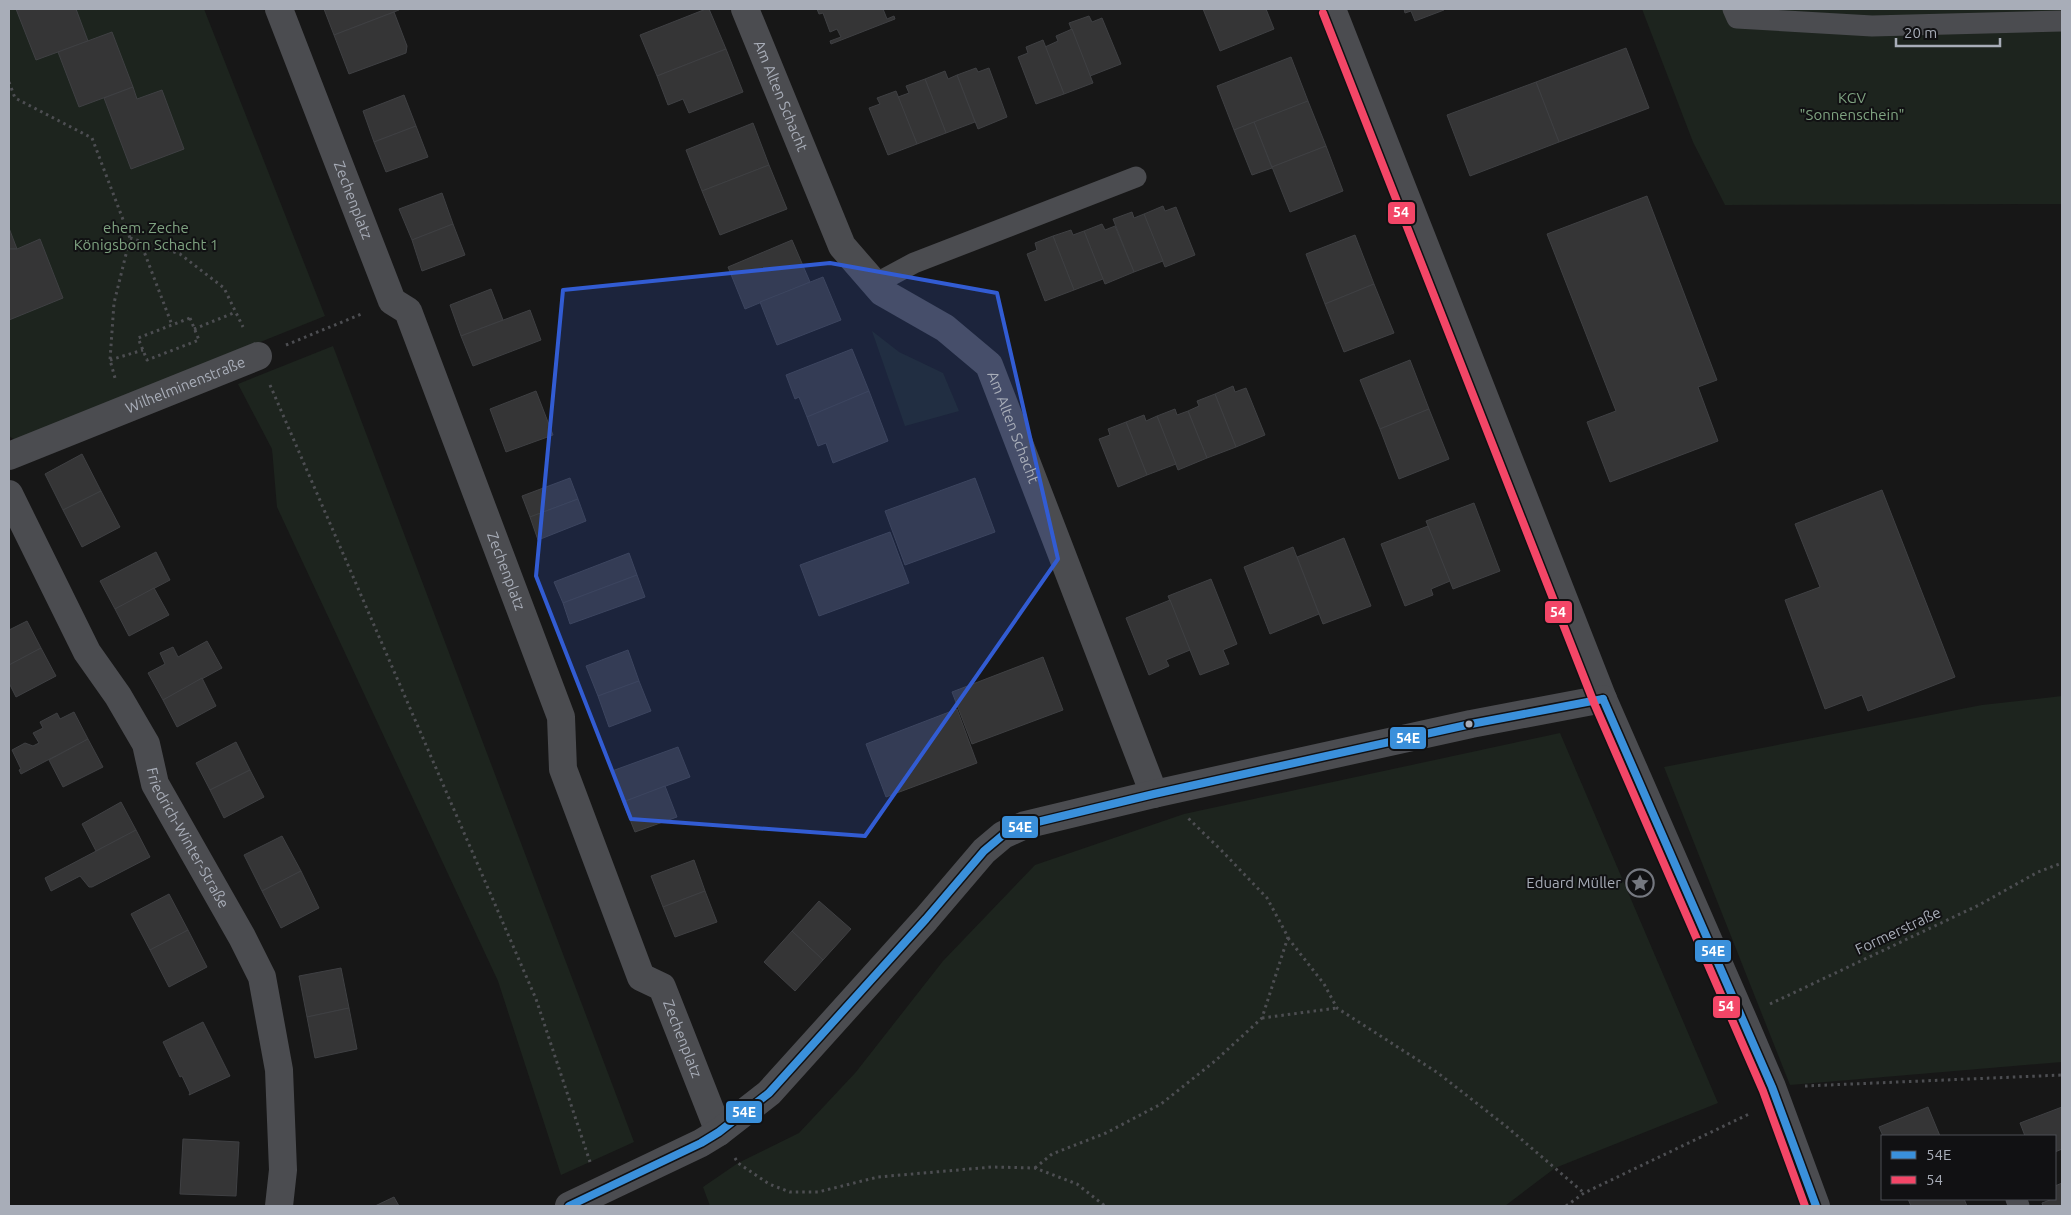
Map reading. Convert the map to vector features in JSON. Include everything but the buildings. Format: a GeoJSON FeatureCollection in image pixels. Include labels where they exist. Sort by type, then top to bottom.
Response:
{"type":"FeatureCollection","features":[{"type":"Feature","properties":{"kind":"street","name":"Zechenplatz"},"geometry":{"type":"LineString","coordinates":[[279,9],[392,301],[408,311],[562,717],[563,769],[640,978],[662,987],[719,1132]]}},
{"type":"Feature","properties":{"kind":"street","name":"Am Alten Schacht"},"geometry":{"type":"LineString","coordinates":[[745,9],[842,246],[882,292],[945,328],[989,365],[1159,794]]}},
{"type":"Feature","properties":{"kind":"street"},"geometry":{"type":"LineString","coordinates":[[1332,9],[1603,699],[1742,1017],[1774,1094],[1816,1206]]}},
{"type":"Feature","properties":{"kind":"street","name":"Wilhelminenstraße"},"geometry":{"type":"LineString","coordinates":[[9,456],[258,356]]}},
{"type":"Feature","properties":{"kind":"street","name":"Friedrich-Winter-Straße"},"geometry":{"type":"LineString","coordinates":[[9,494],[88,652],[118,696],[146,744],[155,784],[242,937],[262,977],[279,1070],[283,1170],[279,1206]]}},
{"type":"Feature","properties":{"kind":"street"},"geometry":{"type":"LineString","coordinates":[[569,1206],[694,1147],[719,1132],[769,1093],[984,851],[1003,834],[1025,825],[1159,794],[1471,724],[1603,699]]}},
{"type":"Feature","properties":{"kind":"lane"},"geometry":{"type":"LineString","coordinates":[[1733,9],[1737,18],[1872,26],[2062,21]]}},
{"type":"Feature","properties":{"kind":"lane"},"geometry":{"type":"LineString","coordinates":[[875,284],[914,263],[1136,177]]}},
{"type":"Feature","properties":{"kind":"path"},"geometry":{"type":"LineString","coordinates":[[9,82],[15,98],[92,138],[130,238],[114,303],[110,360],[124,410]]}},
{"type":"Feature","properties":{"kind":"path"},"geometry":{"type":"LineString","coordinates":[[130,238],[180,254],[224,288],[258,356],[536,999],[601,1191]]}},
{"type":"Feature","properties":{"kind":"path"},"geometry":{"type":"LineString","coordinates":[[140,240],[172,325]]}},
{"type":"Feature","properties":{"kind":"path"},"geometry":{"type":"LineString","coordinates":[[194,329],[236,312]]}},
{"type":"Feature","properties":{"kind":"path","name":"Wilhelminenstraße"},"geometry":{"type":"LineString","coordinates":[[258,356],[362,314]]}},
{"type":"Feature","properties":{"kind":"path"},"geometry":{"type":"LineString","coordinates":[[190,318],[199,340],[147,360],[138,338],[172,325],[190,318]]}},
{"type":"Feature","properties":{"kind":"path"},"geometry":{"type":"LineString","coordinates":[[110,360],[143,350]]}},
{"type":"Feature","properties":{"kind":"path"},"geometry":{"type":"LineString","coordinates":[[1159,794],[1267,898],[1288,937],[1324,984],[1337,1008],[1438,1073],[1507,1127],[1584,1193]]}},
{"type":"Feature","properties":{"kind":"path","name":"Formerstraße"},"geometry":{"type":"LineString","coordinates":[[1742,1017],[1978,905],[2038,872],[2062,863]]}},
{"type":"Feature","properties":{"kind":"path"},"geometry":{"type":"LineString","coordinates":[[1035,1168],[1052,1154],[1106,1133],[1162,1104],[1216,1061],[1262,1018],[1288,937]]}},
{"type":"Feature","properties":{"kind":"path"},"geometry":{"type":"LineString","coordinates":[[1262,1018],[1337,1008]]}},
{"type":"Feature","properties":{"kind":"path"},"geometry":{"type":"LineString","coordinates":[[1566,1206],[1584,1193],[1774,1094],[2062,1075]]}},
{"type":"Feature","properties":{"kind":"path"},"geometry":{"type":"LineString","coordinates":[[719,1132],[738,1164],[769,1184],[790,1192],[818,1192],[878,1177],[992,1167],[1035,1168],[1077,1184],[1105,1206]]}},
{"type":"Feature","properties":{"kind":"highlighted area"},"geometry":{"type":"Polygon","coordinates":[[[830,263],[997,293],[1058,559],[865,836],[631,819],[536,576],[563,290],[830,263]]]}},
{"type":"Feature","properties":{"kind":"green space","name":"ehem. Zeche Königsborn Schacht 1"},"geometry":{"type":"Polygon","coordinates":[[[9,9],[204,9],[325,316],[15,440],[9,436],[9,9]]]}},
{"type":"Feature","properties":{"kind":"green space","name":"KGV \"Sonnenschein\""},"geometry":{"type":"Polygon","coordinates":[[[1642,9],[2062,9],[2062,204],[1725,205],[1693,142],[1642,9]]]}},
{"type":"Feature","properties":{"kind":"green space"},"geometry":{"type":"Polygon","coordinates":[[[872,331],[899,352],[943,373],[959,411],[905,426],[872,331]]]}},
{"type":"Feature","properties":{"kind":"green space"},"geometry":{"type":"Polygon","coordinates":[[[333,346],[634,1142],[561,1175],[498,981],[277,507],[272,449],[238,384],[333,346]]]}},
{"type":"Feature","properties":{"kind":"green space"},"geometry":{"type":"Polygon","coordinates":[[[2062,696],[2062,1062],[1790,1085],[1664,767],[1982,705],[2062,696]]]}},
{"type":"Feature","properties":{"kind":"green space"},"geometry":{"type":"Polygon","coordinates":[[[1560,733],[1718,1103],[1555,1168],[1505,1206],[710,1206],[703,1187],[738,1163],[799,1133],[856,1072],[943,961],[1035,865],[1184,814],[1560,733]]]}},
{"type":"Feature","properties":{"kind":"transit line","name":"54"},"geometry":{"type":"LineString","coordinates":[[1323,13],[1594,703],[1763,1091],[1805,1206]]}},
{"type":"Feature","properties":{"kind":"transit line","name":"54E"},"geometry":{"type":"LineString","coordinates":[[1603,699],[1772,1087],[1816,1206]]}},
{"type":"Feature","properties":{"kind":"transit line","name":"54E"},"geometry":{"type":"LineString","coordinates":[[569,1206],[701,1143],[719,1132],[769,1093],[926,919],[984,851],[1003,835],[1025,825],[1154,794],[1471,724],[1603,699]]}},
{"type":"Feature","properties":{"kind":"place","name":"Eduard Müller"},"geometry":{"type":"Point","coordinates":[1640,883]}}]}
